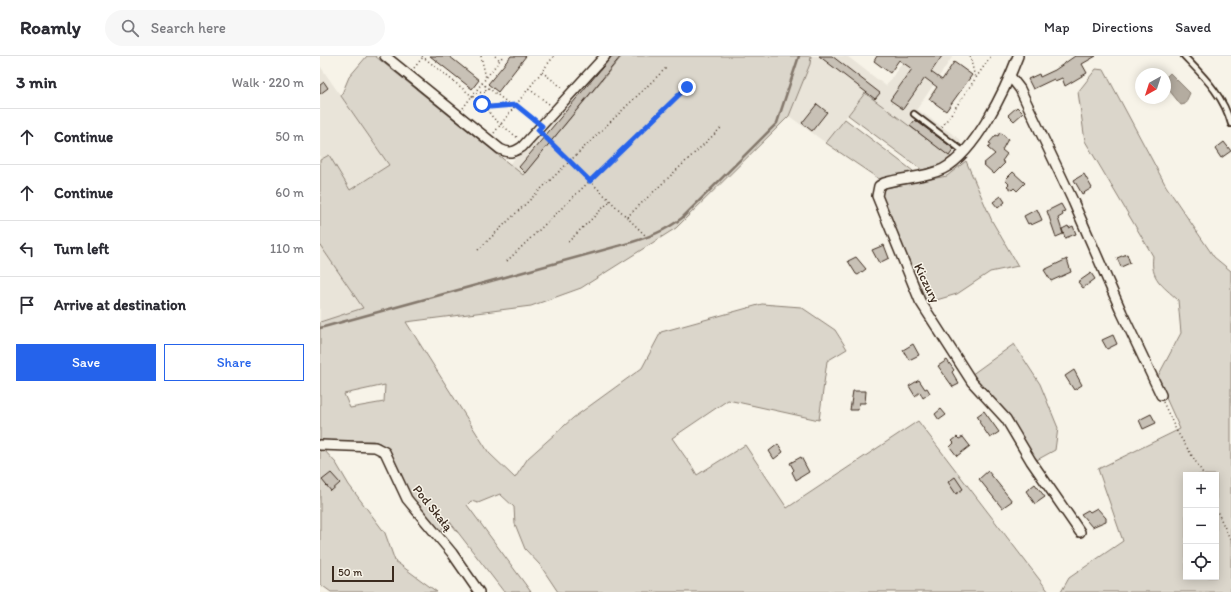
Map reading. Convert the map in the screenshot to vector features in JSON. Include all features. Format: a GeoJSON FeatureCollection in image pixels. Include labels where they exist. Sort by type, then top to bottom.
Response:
{"type":"FeatureCollection","features":[{"type":"Feature","properties":{"kind":"street"},"geometry":{"type":"LineString","coordinates":[[385,56],[489,140],[507,152],[514,152],[525,144],[605,56]]}},
{"type":"Feature","properties":{"kind":"street","name":"Kiczury"},"geometry":{"type":"LineString","coordinates":[[1018,56],[1010,76],[988,119],[964,152],[951,164],[936,172],[884,183],[879,186],[877,196],[920,301],[972,382],[1006,419],[1030,461],[1080,532]]}},
{"type":"Feature","properties":{"kind":"street"},"geometry":{"type":"LineString","coordinates":[[1010,76],[1020,89],[1067,187],[1122,313],[1161,394]]}},
{"type":"Feature","properties":{"kind":"street","name":"Pod Skałą"},"geometry":{"type":"LineString","coordinates":[[320,445],[375,447],[385,452],[407,499],[452,553],[479,592]]}},
{"type":"Feature","properties":{"kind":"lane"},"geometry":{"type":"LineString","coordinates":[[1184,56],[1206,79],[1223,101],[1231,124]]}},
{"type":"Feature","properties":{"kind":"lane"},"geometry":{"type":"LineString","coordinates":[[914,114],[964,152]]}},
{"type":"Feature","properties":{"kind":"path"},"geometry":{"type":"LineString","coordinates":[[408,75],[422,56],[485,106],[492,118],[525,144]]}},
{"type":"Feature","properties":{"kind":"path"},"geometry":{"type":"LineString","coordinates":[[481,56],[486,78]]}},
{"type":"Feature","properties":{"kind":"path"},"geometry":{"type":"LineString","coordinates":[[495,56],[500,60]]}},
{"type":"Feature","properties":{"kind":"path"},"geometry":{"type":"LineString","coordinates":[[458,114],[503,56]]}},
{"type":"Feature","properties":{"kind":"path"},"geometry":{"type":"LineString","coordinates":[[489,140],[554,56]]}},
{"type":"Feature","properties":{"kind":"path"},"geometry":{"type":"LineString","coordinates":[[970,56],[975,78]]}},
{"type":"Feature","properties":{"kind":"path"},"geometry":{"type":"LineString","coordinates":[[938,132],[991,56]]}},
{"type":"Feature","properties":{"kind":"path"},"geometry":{"type":"LineString","coordinates":[[478,250],[666,68]]}},
{"type":"Feature","properties":{"kind":"path"},"geometry":{"type":"LineString","coordinates":[[542,72],[570,94]]}},
{"type":"Feature","properties":{"kind":"path"},"geometry":{"type":"LineString","coordinates":[[482,83],[512,106]]}},
{"type":"Feature","properties":{"kind":"path"},"geometry":{"type":"LineString","coordinates":[[475,92],[486,92],[485,85]]}},
{"type":"Feature","properties":{"kind":"path"},"geometry":{"type":"LineString","coordinates":[[507,261],[687,87]]}},
{"type":"Feature","properties":{"kind":"path"},"geometry":{"type":"LineString","coordinates":[[528,89],[557,110]]}},
{"type":"Feature","properties":{"kind":"path"},"geometry":{"type":"LineString","coordinates":[[485,106],[516,105]]}},
{"type":"Feature","properties":{"kind":"path"},"geometry":{"type":"LineString","coordinates":[[516,105],[646,236]]}},
{"type":"Feature","properties":{"kind":"path"},"geometry":{"type":"LineString","coordinates":[[627,217],[721,128]]}},
{"type":"Feature","properties":{"kind":"path"},"geometry":{"type":"LineString","coordinates":[[568,242],[610,201]]}},
{"type":"Feature","properties":{"kind":"path"},"geometry":{"type":"LineString","coordinates":[[1161,394],[1176,430],[1202,472]]}},
{"type":"Feature","properties":{"kind":"path"},"geometry":{"type":"LineString","coordinates":[[1219,515],[1231,541]]}},
{"type":"Feature","properties":{"kind":"shaded area"},"geometry":{"type":"Polygon","coordinates":[[[367,56],[375,56],[523,175],[622,56],[811,56],[810,64],[789,116],[676,228],[581,288],[531,306],[406,322],[489,453],[515,478],[528,458],[573,418],[642,368],[661,332],[762,304],[801,307],[835,330],[847,349],[827,361],[819,420],[728,400],[672,438],[697,475],[745,445],[787,508],[918,421],[1049,592],[558,592],[540,565],[525,549],[515,524],[514,507],[500,494],[478,503],[471,501],[467,505],[531,592],[504,592],[450,522],[439,531],[414,502],[402,482],[389,452],[380,443],[373,441],[320,442],[320,322],[363,308],[320,245],[320,160],[329,155],[350,190],[389,165],[341,96],[349,77],[367,56]],[[385,385],[344,394],[350,408],[384,402],[385,385]]]}},
{"type":"Feature","properties":{"kind":"shaded area"},"geometry":{"type":"Polygon","coordinates":[[[611,56],[622,56],[523,176],[509,164],[611,56]]]}},
{"type":"Feature","properties":{"kind":"shaded area"},"geometry":{"type":"Polygon","coordinates":[[[811,56],[847,56],[886,86],[907,56],[953,56],[917,109],[961,140],[951,157],[865,93],[826,143],[789,116],[810,64],[811,56]]]}},
{"type":"Feature","properties":{"kind":"shaded area"},"geometry":{"type":"Polygon","coordinates":[[[320,66],[389,165],[350,191],[329,155],[320,160],[320,66]]]}},
{"type":"Feature","properties":{"kind":"shaded area"},"geometry":{"type":"Polygon","coordinates":[[[1096,69],[1104,70],[1166,186],[1214,257],[1231,271],[1231,592],[1061,592],[1069,578],[1123,541],[1098,469],[1180,429],[1157,378],[1181,333],[1178,300],[1162,286],[1155,276],[1153,270],[1153,256],[1085,141],[1078,92],[1096,69]]]}},
{"type":"Feature","properties":{"kind":"shaded area"},"geometry":{"type":"Polygon","coordinates":[[[1171,74],[1190,93],[1185,104],[1181,105],[1171,92],[1171,74]]]}},
{"type":"Feature","properties":{"kind":"shaded area"},"geometry":{"type":"Polygon","coordinates":[[[865,93],[951,157],[943,164],[922,170],[848,115],[865,93]]]}},
{"type":"Feature","properties":{"kind":"shaded area"},"geometry":{"type":"Polygon","coordinates":[[[845,119],[913,171],[910,174],[879,179],[826,143],[845,119]]]}},
{"type":"Feature","properties":{"kind":"shaded area"},"geometry":{"type":"Polygon","coordinates":[[[966,161],[992,221],[1018,266],[990,272],[957,294],[925,302],[880,191],[885,188],[947,176],[966,161]]]}},
{"type":"Feature","properties":{"kind":"shaded area"},"geometry":{"type":"Polygon","coordinates":[[[320,245],[363,308],[320,322],[320,245]]]}},
{"type":"Feature","properties":{"kind":"shaded area"},"geometry":{"type":"Polygon","coordinates":[[[1014,344],[1040,384],[1058,428],[1055,450],[1035,461],[971,375],[1014,344]]]}},
{"type":"Feature","properties":{"kind":"shaded area"},"geometry":{"type":"Polygon","coordinates":[[[320,450],[324,450],[336,463],[349,485],[385,533],[395,561],[437,592],[331,592],[320,584],[320,450]]]}},
{"type":"Feature","properties":{"kind":"building"},"geometry":{"type":"Polygon","coordinates":[[[430,56],[449,56],[479,80],[472,89],[430,56]]]}},
{"type":"Feature","properties":{"kind":"building"},"geometry":{"type":"Polygon","coordinates":[[[511,56],[526,56],[498,92],[488,84],[511,56]]]}},
{"type":"Feature","properties":{"kind":"building"},"geometry":{"type":"Polygon","coordinates":[[[612,56],[621,56],[525,173],[519,167],[612,56]]]}},
{"type":"Feature","properties":{"kind":"building"},"geometry":{"type":"Polygon","coordinates":[[[819,56],[832,56],[880,93],[875,99],[819,56]]]}},
{"type":"Feature","properties":{"kind":"building"},"geometry":{"type":"Polygon","coordinates":[[[877,56],[942,56],[931,72],[942,80],[954,62],[972,75],[946,111],[929,99],[937,87],[925,78],[903,109],[890,100],[912,69],[899,60],[890,73],[874,61],[877,56]]]}},
{"type":"Feature","properties":{"kind":"building"},"geometry":{"type":"Polygon","coordinates":[[[1075,56],[1096,56],[1082,64],[1087,73],[1065,86],[1062,78],[1055,81],[1054,79],[1033,89],[1028,79],[1039,74],[1040,77],[1055,70],[1075,56]]]}},
{"type":"Feature","properties":{"kind":"building"},"geometry":{"type":"Polygon","coordinates":[[[324,82],[328,88],[320,94],[320,85],[324,82]]]}},
{"type":"Feature","properties":{"kind":"building"},"geometry":{"type":"Polygon","coordinates":[[[817,104],[827,112],[812,131],[802,123],[817,104]]]}},
{"type":"Feature","properties":{"kind":"building"},"geometry":{"type":"Polygon","coordinates":[[[1017,107],[1023,113],[1014,121],[1008,115],[1017,107]]]}},
{"type":"Feature","properties":{"kind":"building"},"geometry":{"type":"Polygon","coordinates":[[[915,120],[954,149],[949,156],[910,126],[915,120]]]}},
{"type":"Feature","properties":{"kind":"building"},"geometry":{"type":"Polygon","coordinates":[[[1000,132],[1008,139],[1002,150],[1007,154],[1002,161],[1005,163],[994,174],[983,164],[995,154],[988,148],[991,144],[989,143],[996,135],[998,136],[1000,132]]]}},
{"type":"Feature","properties":{"kind":"building"},"geometry":{"type":"Polygon","coordinates":[[[1224,142],[1231,151],[1221,158],[1215,149],[1224,142]]]}},
{"type":"Feature","properties":{"kind":"building"},"geometry":{"type":"Polygon","coordinates":[[[1013,172],[1025,183],[1017,191],[1014,188],[1012,190],[1007,186],[1009,184],[1005,180],[1013,172]]]}},
{"type":"Feature","properties":{"kind":"building"},"geometry":{"type":"Polygon","coordinates":[[[1084,174],[1092,188],[1082,194],[1074,180],[1084,174]]]}},
{"type":"Feature","properties":{"kind":"building"},"geometry":{"type":"Polygon","coordinates":[[[1001,196],[1005,202],[998,208],[993,202],[1001,196]]]}},
{"type":"Feature","properties":{"kind":"building"},"geometry":{"type":"Polygon","coordinates":[[[1061,204],[1065,211],[1062,212],[1063,215],[1058,218],[1063,234],[1056,237],[1047,211],[1061,204]]]}},
{"type":"Feature","properties":{"kind":"building"},"geometry":{"type":"Polygon","coordinates":[[[1037,209],[1042,220],[1031,225],[1030,223],[1028,224],[1024,216],[1037,209]]]}},
{"type":"Feature","properties":{"kind":"building"},"geometry":{"type":"Polygon","coordinates":[[[1068,226],[1069,228],[1073,226],[1076,234],[1065,238],[1062,229],[1068,226]]]}},
{"type":"Feature","properties":{"kind":"building"},"geometry":{"type":"Polygon","coordinates":[[[884,245],[889,258],[879,263],[872,250],[884,245]]]}},
{"type":"Feature","properties":{"kind":"building"},"geometry":{"type":"Polygon","coordinates":[[[1127,254],[1130,263],[1121,267],[1117,258],[1127,254]]]}},
{"type":"Feature","properties":{"kind":"building"},"geometry":{"type":"Polygon","coordinates":[[[856,257],[866,269],[858,275],[848,261],[856,257]]]}},
{"type":"Feature","properties":{"kind":"building"},"geometry":{"type":"Polygon","coordinates":[[[1067,259],[1071,272],[1051,281],[1044,270],[1067,259]]]}},
{"type":"Feature","properties":{"kind":"building"},"geometry":{"type":"Polygon","coordinates":[[[1091,273],[1095,279],[1083,288],[1078,282],[1091,273]]]}},
{"type":"Feature","properties":{"kind":"building"},"geometry":{"type":"Polygon","coordinates":[[[1113,335],[1117,344],[1107,349],[1102,340],[1113,335]]]}},
{"type":"Feature","properties":{"kind":"building"},"geometry":{"type":"Polygon","coordinates":[[[913,344],[919,355],[909,360],[903,350],[913,344]]]}},
{"type":"Feature","properties":{"kind":"building"},"geometry":{"type":"Polygon","coordinates":[[[947,360],[954,370],[952,372],[959,384],[953,387],[938,366],[947,360]]]}},
{"type":"Feature","properties":{"kind":"building"},"geometry":{"type":"Polygon","coordinates":[[[1074,370],[1082,385],[1074,390],[1065,376],[1074,370]]]}},
{"type":"Feature","properties":{"kind":"building"},"geometry":{"type":"Polygon","coordinates":[[[919,380],[925,389],[927,388],[930,393],[923,398],[920,392],[915,396],[909,386],[919,380]]]}},
{"type":"Feature","properties":{"kind":"building"},"geometry":{"type":"Polygon","coordinates":[[[853,391],[866,391],[865,403],[859,403],[858,410],[850,410],[853,391]]]}},
{"type":"Feature","properties":{"kind":"building"},"geometry":{"type":"Polygon","coordinates":[[[941,409],[946,415],[939,420],[935,414],[941,409]]]}},
{"type":"Feature","properties":{"kind":"building"},"geometry":{"type":"Polygon","coordinates":[[[984,411],[999,432],[990,438],[979,422],[980,421],[977,416],[984,411]]]}},
{"type":"Feature","properties":{"kind":"building"},"geometry":{"type":"Polygon","coordinates":[[[1151,414],[1156,423],[1143,429],[1139,420],[1151,414]]]}},
{"type":"Feature","properties":{"kind":"building"},"geometry":{"type":"Polygon","coordinates":[[[957,437],[959,439],[963,437],[970,446],[957,456],[950,447],[954,443],[952,441],[957,437]]]}},
{"type":"Feature","properties":{"kind":"building"},"geometry":{"type":"Polygon","coordinates":[[[778,444],[783,452],[774,459],[769,451],[778,444]]]}},
{"type":"Feature","properties":{"kind":"building"},"geometry":{"type":"Polygon","coordinates":[[[801,457],[809,472],[796,480],[792,472],[794,470],[790,463],[801,457]]]}},
{"type":"Feature","properties":{"kind":"building"},"geometry":{"type":"Polygon","coordinates":[[[988,471],[1012,501],[1002,508],[979,479],[988,471]]]}},
{"type":"Feature","properties":{"kind":"building"},"geometry":{"type":"Polygon","coordinates":[[[331,473],[340,483],[331,491],[322,480],[331,473]]]}},
{"type":"Feature","properties":{"kind":"building"},"geometry":{"type":"Polygon","coordinates":[[[955,477],[963,489],[956,494],[948,482],[955,477]]]}},
{"type":"Feature","properties":{"kind":"building"},"geometry":{"type":"Polygon","coordinates":[[[1035,484],[1045,497],[1035,504],[1026,491],[1035,484]]]}},
{"type":"Feature","properties":{"kind":"building"},"geometry":{"type":"Polygon","coordinates":[[[1097,508],[1106,518],[1106,521],[1092,527],[1081,514],[1088,510],[1090,512],[1097,508]]]}},
{"type":"Feature","properties":{"kind":"waterway"},"geometry":{"type":"LineString","coordinates":[[320,328],[629,243],[650,236],[669,227],[682,218],[777,123],[799,56]]}},
{"type":"Feature","properties":{"kind":"route"},"geometry":{"type":"LineString","coordinates":[[482,104],[490,107],[516,105],[542,126],[538,130],[590,181],[687,87]]}}]}
